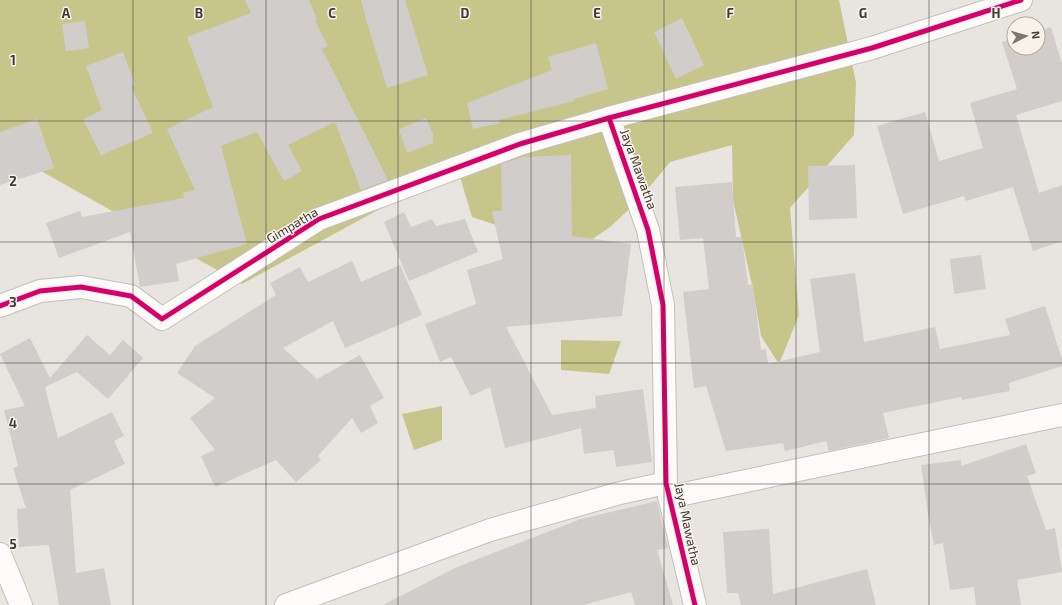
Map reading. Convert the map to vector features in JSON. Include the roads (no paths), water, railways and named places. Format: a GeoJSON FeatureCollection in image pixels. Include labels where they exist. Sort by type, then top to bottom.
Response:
{"type":"FeatureCollection","features":[{"type":"Feature","properties":{"kind":"street","name":"Jaya Mawatha"},"geometry":{"type":"LineString","coordinates":[[695,605],[668,490],[663,305],[648,230],[608,118],[872,48],[1021,0]]}},
{"type":"Feature","properties":{"kind":"street","name":"Gimpatha"},"geometry":{"type":"LineString","coordinates":[[0,306],[40,291],[81,287],[131,296],[162,319],[319,219],[520,144],[608,118]]}},
{"type":"Feature","properties":{"kind":"street"},"geometry":{"type":"LineString","coordinates":[[286,605],[490,530],[620,493],[668,490],[1062,415]]}},
{"type":"Feature","properties":{"kind":"street"},"geometry":{"type":"LineString","coordinates":[[0,554],[20,605]]}}]}
